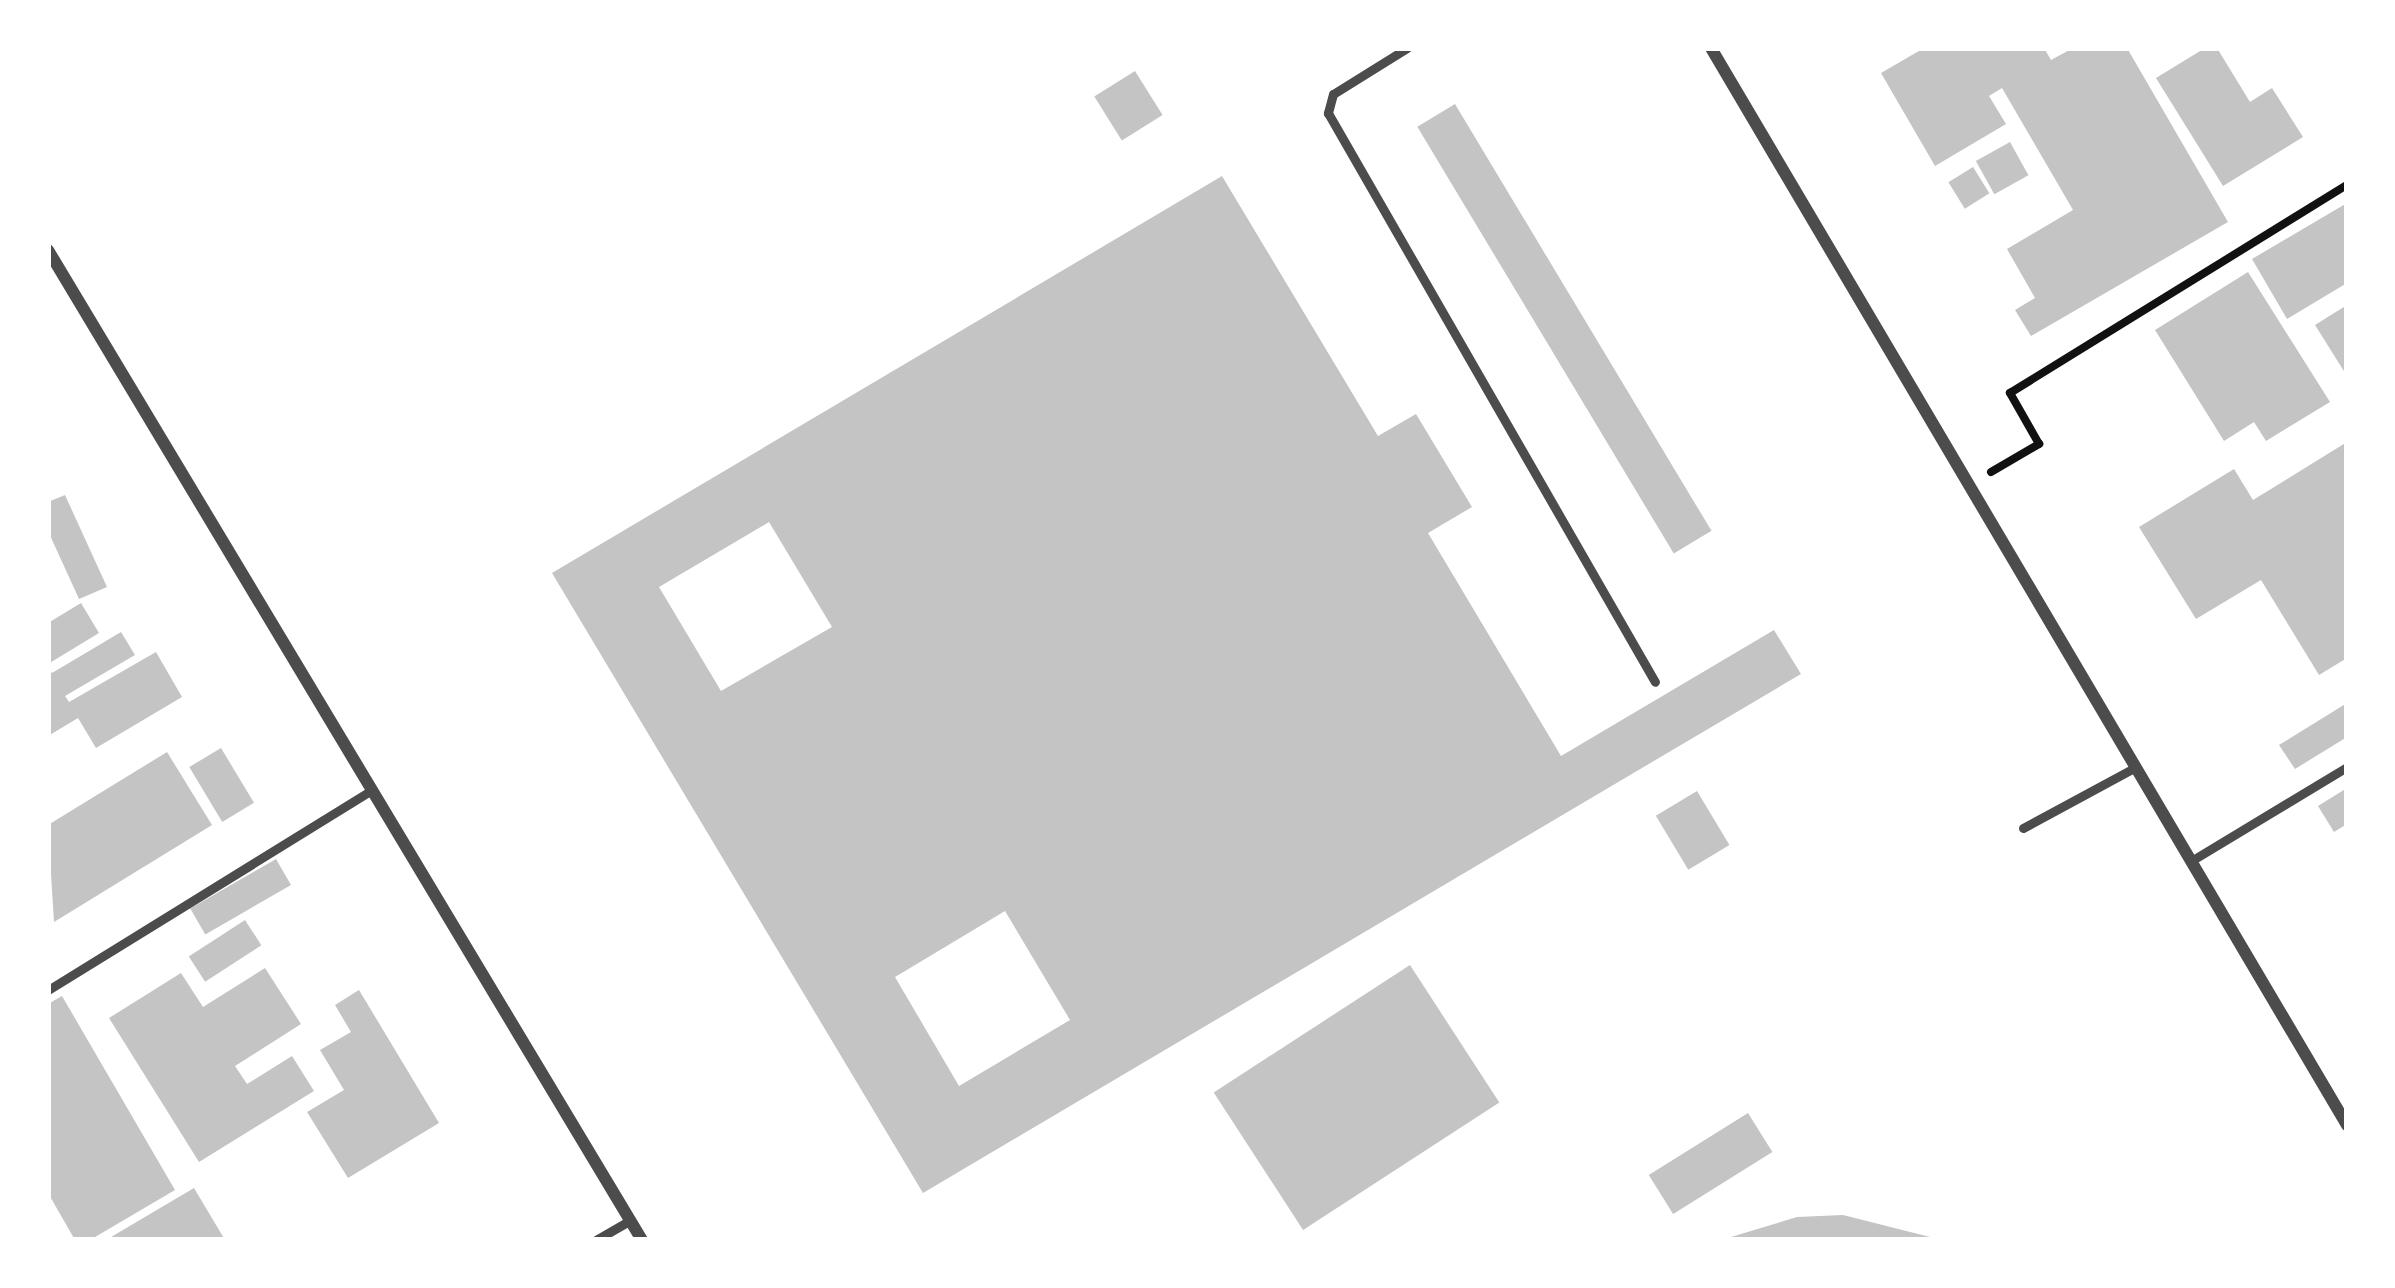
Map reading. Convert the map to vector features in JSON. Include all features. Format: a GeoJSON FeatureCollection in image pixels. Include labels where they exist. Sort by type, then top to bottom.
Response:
{"type":"FeatureCollection","features":[{"type":"Feature","properties":{"kind":"street"},"geometry":{"type":"LineString","coordinates":[[1711,48],[2347,1125]]}},
{"type":"Feature","properties":{"kind":"street"},"geometry":{"type":"LineString","coordinates":[[48,250],[54,273],[642,1240]]}},
{"type":"Feature","properties":{"kind":"lane"},"geometry":{"type":"LineString","coordinates":[[1407,48],[1333,94],[1328,113],[1655,682]]}},
{"type":"Feature","properties":{"kind":"lane"},"geometry":{"type":"LineString","coordinates":[[2023,828],[2136,766]]}},
{"type":"Feature","properties":{"kind":"lane"},"geometry":{"type":"LineString","coordinates":[[2191,861],[2347,767]]}},
{"type":"Feature","properties":{"kind":"lane"},"geometry":{"type":"LineString","coordinates":[[48,989],[372,790]]}},
{"type":"Feature","properties":{"kind":"lane"},"geometry":{"type":"LineString","coordinates":[[596,1240],[630,1220]]}},
{"type":"Feature","properties":{"kind":"path"},"geometry":{"type":"LineString","coordinates":[[1970,485],[2039,444],[2010,393],[2347,185]]}},
{"type":"Feature","properties":{"kind":"building"},"geometry":{"type":"Polygon","coordinates":[[[1924,48],[2044,48],[2051,60],[2073,48],[2127,48],[2228,222],[2031,336],[2015,310],[2035,298],[2007,249],[2073,210],[2002,88],[1989,96],[2006,124],[1935,166],[1881,73],[1924,48]]]}},
{"type":"Feature","properties":{"kind":"building"},"geometry":{"type":"Polygon","coordinates":[[[2205,48],[2217,48],[2250,102],[2272,88],[2303,137],[2223,186],[2156,78],[2205,48]]]}},
{"type":"Feature","properties":{"kind":"building"},"geometry":{"type":"Polygon","coordinates":[[[1135,71],[1163,115],[1122,141],[1094,96],[1135,71]]]}},
{"type":"Feature","properties":{"kind":"building"},"geometry":{"type":"Polygon","coordinates":[[[1455,104],[1711,531],[1674,554],[1417,127],[1455,104]]]}},
{"type":"Feature","properties":{"kind":"building"},"geometry":{"type":"Polygon","coordinates":[[[2010,142],[2028,175],[1994,194],[1976,161],[2010,142]]]}},
{"type":"Feature","properties":{"kind":"building"},"geometry":{"type":"Polygon","coordinates":[[[1973,167],[1989,193],[1965,209],[1948,182],[1973,167]]]}},
{"type":"Feature","properties":{"kind":"building"},"geometry":{"type":"Polygon","coordinates":[[[1222,176],[1378,436],[1416,414],[1472,507],[1428,533],[1561,756],[1774,630],[1801,674],[923,1193],[552,573],[1222,176]],[[769,522],[659,587],[721,691],[832,627],[769,522]],[[1005,911],[895,977],[959,1086],[1070,1020],[1005,911]]]}},
{"type":"Feature","properties":{"kind":"building"},"geometry":{"type":"Polygon","coordinates":[[[2347,203],[2347,283],[2287,319],[2252,259],[2347,203]]]}},
{"type":"Feature","properties":{"kind":"building"},"geometry":{"type":"Polygon","coordinates":[[[2248,272],[2330,402],[2266,441],[2254,422],[2224,441],[2155,330],[2248,272]]]}},
{"type":"Feature","properties":{"kind":"building"},"geometry":{"type":"Polygon","coordinates":[[[2347,305],[2347,376],[2315,325],[2347,305]]]}},
{"type":"Feature","properties":{"kind":"building"},"geometry":{"type":"Polygon","coordinates":[[[2347,442],[2347,658],[2319,675],[2261,580],[2196,619],[2139,527],[2234,469],[2253,500],[2347,442]]]}},
{"type":"Feature","properties":{"kind":"building"},"geometry":{"type":"Polygon","coordinates":[[[65,495],[107,587],[79,599],[48,531],[48,502],[65,495]]]}},
{"type":"Feature","properties":{"kind":"building"},"geometry":{"type":"Polygon","coordinates":[[[81,603],[99,633],[48,664],[48,623],[81,603]]]}},
{"type":"Feature","properties":{"kind":"building"},"geometry":{"type":"Polygon","coordinates":[[[121,632],[135,655],[65,696],[69,702],[156,652],[182,697],[96,748],[78,718],[48,736],[48,667],[52,673],[121,632]]]}},
{"type":"Feature","properties":{"kind":"building"},"geometry":{"type":"Polygon","coordinates":[[[2347,703],[2347,737],[2295,769],[2279,745],[2347,703]]]}},
{"type":"Feature","properties":{"kind":"building"},"geometry":{"type":"Polygon","coordinates":[[[221,748],[254,803],[222,822],[189,767],[221,748]]]}},
{"type":"Feature","properties":{"kind":"building"},"geometry":{"type":"Polygon","coordinates":[[[167,752],[212,825],[54,922],[48,825],[167,752]]]}},
{"type":"Feature","properties":{"kind":"building"},"geometry":{"type":"Polygon","coordinates":[[[2347,788],[2347,824],[2334,832],[2318,806],[2347,788]]]}},
{"type":"Feature","properties":{"kind":"building"},"geometry":{"type":"Polygon","coordinates":[[[1697,791],[1729,845],[1688,870],[1656,816],[1697,791]]]}},
{"type":"Feature","properties":{"kind":"building"},"geometry":{"type":"Polygon","coordinates":[[[276,859],[291,885],[205,934],[190,908],[276,859]]]}},
{"type":"Feature","properties":{"kind":"building"},"geometry":{"type":"Polygon","coordinates":[[[245,920],[261,945],[205,982],[189,956],[245,920]]]}},
{"type":"Feature","properties":{"kind":"building"},"geometry":{"type":"Polygon","coordinates":[[[1410,965],[1499,1103],[1303,1230],[1214,1092],[1410,965]]]}},
{"type":"Feature","properties":{"kind":"building"},"geometry":{"type":"Polygon","coordinates":[[[265,968],[301,1024],[235,1066],[247,1084],[292,1056],[314,1091],[199,1162],[109,1018],[181,973],[203,1007],[265,968]]]}},
{"type":"Feature","properties":{"kind":"building"},"geometry":{"type":"Polygon","coordinates":[[[359,990],[439,1123],[348,1178],[307,1112],[344,1090],[320,1050],[351,1032],[335,1005],[359,990]]]}},
{"type":"Feature","properties":{"kind":"building"},"geometry":{"type":"Polygon","coordinates":[[[62,996],[175,1190],[90,1240],[75,1240],[48,1193],[48,1004],[62,996]]]}},
{"type":"Feature","properties":{"kind":"building"},"geometry":{"type":"Polygon","coordinates":[[[1748,1113],[1772,1152],[1673,1214],[1649,1175],[1748,1113]]]}},
{"type":"Feature","properties":{"kind":"building"},"geometry":{"type":"Polygon","coordinates":[[[194,1188],[225,1240],[106,1240],[194,1188]]]}},
{"type":"Feature","properties":{"kind":"building"},"geometry":{"type":"Polygon","coordinates":[[[1843,1215],[1942,1240],[1721,1240],[1797,1217],[1843,1215]]]}}]}
